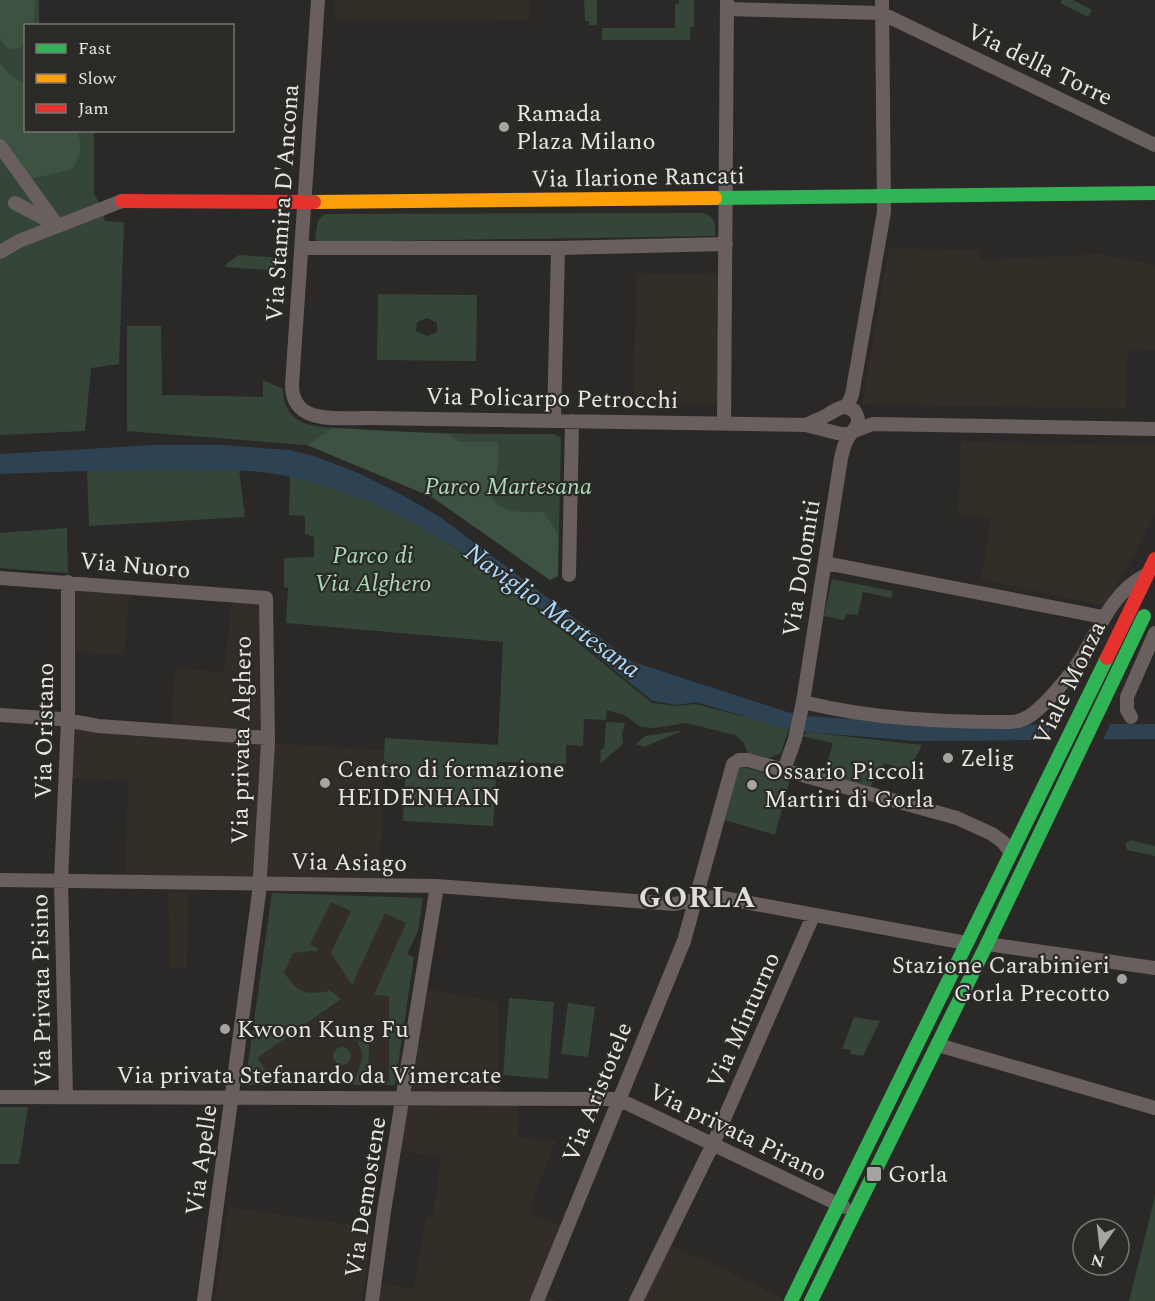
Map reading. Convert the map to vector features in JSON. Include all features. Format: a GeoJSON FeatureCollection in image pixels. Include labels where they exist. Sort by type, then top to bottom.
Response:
{"type":"FeatureCollection","features":[{"type":"Feature","properties":{"kind":"main road","name":"Via Ilarione Rancati"},"geometry":{"type":"LineString","coordinates":[[122,201],[304,202],[1155,193]]}},
{"type":"Feature","properties":{"kind":"main road","name":"Viale Monza"},"geometry":{"type":"LineString","coordinates":[[791,1301],[1155,559]]}},
{"type":"Feature","properties":{"kind":"main road","name":"Viale Monza"},"geometry":{"type":"LineString","coordinates":[[811,1301],[938,1045],[1150,603]]}},
{"type":"Feature","properties":{"kind":"main road"},"geometry":{"type":"LineString","coordinates":[[966,943],[987,944]]}},
{"type":"Feature","properties":{"kind":"street","name":"Via Stamira D'Ancona"},"geometry":{"type":"LineString","coordinates":[[299,408],[293,396],[292,385],[318,0]]}},
{"type":"Feature","properties":{"kind":"street","name":"Via della Torre"},"geometry":{"type":"LineString","coordinates":[[727,5],[881,6],[1155,145]]}},
{"type":"Feature","properties":{"kind":"street"},"geometry":{"type":"LineString","coordinates":[[724,424],[727,5]]}},
{"type":"Feature","properties":{"kind":"street","name":"Via Dolomiti"},"geometry":{"type":"LineString","coordinates":[[784,770],[796,735],[802,706],[841,458],[858,420],[850,408],[884,212],[881,6]]}},
{"type":"Feature","properties":{"kind":"street"},"geometry":{"type":"LineString","coordinates":[[0,146],[57,225]]}},
{"type":"Feature","properties":{"kind":"street"},"geometry":{"type":"LineString","coordinates":[[0,252],[20,248],[57,225],[122,201]]}},
{"type":"Feature","properties":{"kind":"street"},"geometry":{"type":"LineString","coordinates":[[15,203],[57,225]]}},
{"type":"Feature","properties":{"kind":"street"},"geometry":{"type":"LineString","coordinates":[[302,248],[558,248],[726,244]]}},
{"type":"Feature","properties":{"kind":"street"},"geometry":{"type":"LineString","coordinates":[[554,421],[558,248]]}},
{"type":"Feature","properties":{"kind":"street"},"geometry":{"type":"LineString","coordinates":[[873,424],[850,408],[840,407],[831,413],[829,421],[833,431],[839,435],[852,433],[873,424],[1155,429]]}},
{"type":"Feature","properties":{"kind":"street","name":"Via Policarpo Petrocchi"},"geometry":{"type":"LineString","coordinates":[[299,408],[314,416],[806,425],[833,431]]}},
{"type":"Feature","properties":{"kind":"street","name":"Via Policarpo Petrocchi"},"geometry":{"type":"LineString","coordinates":[[806,425],[831,413]]}},
{"type":"Feature","properties":{"kind":"street"},"geometry":{"type":"LineString","coordinates":[[568,574],[572,421]]}},
{"type":"Feature","properties":{"kind":"street"},"geometry":{"type":"LineString","coordinates":[[825,563],[1103,617]]}},
{"type":"Feature","properties":{"kind":"street","name":"Viale Monza"},"geometry":{"type":"LineString","coordinates":[[802,706],[880,716],[950,721],[1021,721],[1036,712],[1069,677],[1081,660],[1103,617],[1133,583],[1148,573]]}},
{"type":"Feature","properties":{"kind":"street","name":"Via Nuoro"},"geometry":{"type":"LineString","coordinates":[[0,578],[266,598]]}},
{"type":"Feature","properties":{"kind":"street","name":"Via Oristano"},"geometry":{"type":"LineString","coordinates":[[61,881],[68,720],[68,582]]}},
{"type":"Feature","properties":{"kind":"street","name":"Via privata Alghero"},"geometry":{"type":"LineString","coordinates":[[260,883],[268,738],[266,598]]}},
{"type":"Feature","properties":{"kind":"street"},"geometry":{"type":"LineString","coordinates":[[1131,717],[1127,710],[1127,698],[1151,655],[1155,633]]}},
{"type":"Feature","properties":{"kind":"street"},"geometry":{"type":"LineString","coordinates":[[0,715],[68,720],[98,726],[268,738]]}},
{"type":"Feature","properties":{"kind":"street","name":"Via Aristotele"},"geometry":{"type":"LineString","coordinates":[[537,1301],[681,948],[731,768],[735,762],[748,760],[784,770]]}},
{"type":"Feature","properties":{"kind":"street"},"geometry":{"type":"LineString","coordinates":[[784,770],[964,821],[996,837],[1011,852]]}},
{"type":"Feature","properties":{"kind":"street","name":"Via Asiago"},"geometry":{"type":"LineString","coordinates":[[0,880],[437,886],[669,904],[723,898],[966,943]]}},
{"type":"Feature","properties":{"kind":"street","name":"Via Privata Pisino"},"geometry":{"type":"LineString","coordinates":[[61,881],[66,1097]]}},
{"type":"Feature","properties":{"kind":"street","name":"Via Apelle"},"geometry":{"type":"LineString","coordinates":[[204,1301],[260,883]]}},
{"type":"Feature","properties":{"kind":"street","name":"Via Demostene"},"geometry":{"type":"LineString","coordinates":[[372,1301],[437,886]]}},
{"type":"Feature","properties":{"kind":"street","name":"Via Minturno"},"geometry":{"type":"LineString","coordinates":[[636,1301],[713,1144],[813,916]]}},
{"type":"Feature","properties":{"kind":"street"},"geometry":{"type":"LineString","coordinates":[[987,944],[1155,968]]}},
{"type":"Feature","properties":{"kind":"street"},"geometry":{"type":"LineString","coordinates":[[938,1045],[1155,1108]]}},
{"type":"Feature","properties":{"kind":"street","name":"Via privata Stefanardo da Vimercate"},"geometry":{"type":"LineString","coordinates":[[0,1097],[618,1100]]}},
{"type":"Feature","properties":{"kind":"street","name":"Via privata Pirano"},"geometry":{"type":"LineString","coordinates":[[618,1100],[838,1205]]}},
{"type":"Feature","properties":{"kind":"street"},"geometry":{"type":"LineString","coordinates":[[838,1205],[855,1212]]}},
{"type":"Feature","properties":{"kind":"shaded area"},"geometry":{"type":"Polygon","coordinates":[[[335,0],[529,0],[529,20],[334,19],[335,0]]]}},
{"type":"Feature","properties":{"kind":"shaded area"},"geometry":{"type":"Polygon","coordinates":[[[889,248],[979,250],[979,260],[1099,254],[1155,265],[1155,350],[1128,349],[1125,409],[862,404],[889,248]]]}},
{"type":"Feature","properties":{"kind":"shaded area"},"geometry":{"type":"Polygon","coordinates":[[[636,273],[720,275],[719,404],[634,403],[636,273]]]}},
{"type":"Feature","properties":{"kind":"shaded area"},"geometry":{"type":"Polygon","coordinates":[[[961,442],[1155,445],[1155,512],[1134,555],[1104,606],[981,579],[991,517],[958,515],[961,442]]]}},
{"type":"Feature","properties":{"kind":"shaded area"},"geometry":{"type":"Polygon","coordinates":[[[68,582],[130,587],[124,655],[68,652],[68,582]]]}},
{"type":"Feature","properties":{"kind":"shaded area"},"geometry":{"type":"Polygon","coordinates":[[[232,596],[266,598],[268,743],[385,750],[379,885],[125,882],[128,781],[66,778],[68,720],[170,731],[175,668],[224,672],[232,596]]]}},
{"type":"Feature","properties":{"kind":"shaded area"},"geometry":{"type":"Polygon","coordinates":[[[168,892],[189,893],[187,968],[170,968],[168,892]]]}},
{"type":"Feature","properties":{"kind":"shaded area"},"geometry":{"type":"Polygon","coordinates":[[[272,893],[423,898],[418,931],[407,954],[414,957],[395,1085],[245,1085],[272,893]]]}},
{"type":"Feature","properties":{"kind":"shaded area"},"geometry":{"type":"Polygon","coordinates":[[[421,988],[498,1002],[498,1098],[518,1099],[517,1138],[556,1140],[528,1213],[566,1227],[540,1294],[556,1301],[372,1301],[374,1283],[414,1289],[426,1217],[433,1218],[441,1157],[394,1150],[421,988]]]}},
{"type":"Feature","properties":{"kind":"shaded area"},"geometry":{"type":"Polygon","coordinates":[[[228,1207],[372,1228],[362,1301],[215,1301],[228,1207]]]}},
{"type":"Feature","properties":{"kind":"shaded area"},"geometry":{"type":"Polygon","coordinates":[[[664,1243],[726,1270],[787,1301],[636,1301],[664,1243]]]}},
{"type":"Feature","properties":{"kind":"green space"},"geometry":{"type":"Polygon","coordinates":[[[0,0],[39,0],[39,24],[24,24],[24,132],[94,132],[94,194],[102,208],[105,221],[124,222],[119,364],[91,368],[85,431],[0,435],[0,0]]]}},
{"type":"Feature","properties":{"kind":"green space"},"geometry":{"type":"Polygon","coordinates":[[[0,0],[36,0],[33,24],[24,24],[23,45],[20,48],[11,49],[5,46],[0,38],[0,0]]]}},
{"type":"Feature","properties":{"kind":"green space"},"geometry":{"type":"Polygon","coordinates":[[[584,0],[597,0],[597,25],[589,25],[589,21],[585,21],[584,0]]]}},
{"type":"Feature","properties":{"kind":"green space"},"geometry":{"type":"Polygon","coordinates":[[[679,0],[694,0],[694,27],[690,27],[690,40],[602,40],[602,28],[675,28],[675,4],[679,4],[679,0]]]}},
{"type":"Feature","properties":{"kind":"green space"},"geometry":{"type":"Polygon","coordinates":[[[1062,0],[1073,0],[1092,10],[1088,17],[1060,3],[1062,0]]]}},
{"type":"Feature","properties":{"kind":"green space"},"geometry":{"type":"Polygon","coordinates":[[[0,63],[7,72],[24,84],[24,132],[77,132],[80,141],[78,160],[72,169],[31,179],[0,138],[0,63]]]}},
{"type":"Feature","properties":{"kind":"green space"},"geometry":{"type":"Polygon","coordinates":[[[704,213],[714,222],[715,236],[318,242],[315,238],[318,220],[325,214],[704,213]]]}},
{"type":"Feature","properties":{"kind":"green space"},"geometry":{"type":"Polygon","coordinates":[[[239,255],[280,258],[279,271],[226,267],[226,264],[239,255]]]}},
{"type":"Feature","properties":{"kind":"green space"},"geometry":{"type":"Polygon","coordinates":[[[378,294],[477,295],[476,361],[377,360],[378,294]],[[427,318],[417,322],[416,331],[427,336],[437,332],[437,323],[427,318]]]}},
{"type":"Feature","properties":{"kind":"green space","name":"Parco Martesana"},"geometry":{"type":"Polygon","coordinates":[[[127,326],[161,326],[162,395],[263,397],[263,380],[283,389],[285,402],[291,414],[310,425],[326,428],[406,432],[553,434],[561,438],[558,576],[550,580],[432,497],[307,445],[127,431],[127,326]]]}},
{"type":"Feature","properties":{"kind":"green space"},"geometry":{"type":"Polygon","coordinates":[[[332,428],[447,434],[460,442],[498,442],[498,468],[491,486],[493,497],[503,508],[519,512],[544,512],[558,535],[558,576],[550,580],[432,497],[307,445],[332,428]]]}},
{"type":"Feature","properties":{"kind":"green space"},"geometry":{"type":"Polygon","coordinates":[[[239,469],[245,517],[89,526],[87,470],[239,469]]]}},
{"type":"Feature","properties":{"kind":"green space","name":"Parco di Via Alghero"},"geometry":{"type":"Polygon","coordinates":[[[290,474],[361,496],[422,526],[506,584],[652,703],[677,706],[695,704],[789,728],[781,753],[769,758],[748,753],[743,742],[735,735],[686,723],[654,728],[641,727],[624,715],[607,710],[606,720],[584,719],[583,746],[566,745],[566,764],[497,762],[493,826],[403,821],[405,779],[383,779],[385,738],[498,745],[503,642],[286,623],[288,588],[284,587],[284,558],[314,557],[314,537],[305,534],[305,516],[289,515],[290,474]]]}},
{"type":"Feature","properties":{"kind":"green space"},"geometry":{"type":"Polygon","coordinates":[[[67,528],[68,573],[0,568],[0,533],[67,528]]]}},
{"type":"Feature","properties":{"kind":"green space"},"geometry":{"type":"Polygon","coordinates":[[[832,579],[892,591],[892,598],[863,592],[858,615],[846,614],[844,620],[824,616],[832,579]]]}},
{"type":"Feature","properties":{"kind":"green space"},"geometry":{"type":"Polygon","coordinates":[[[606,722],[625,723],[622,734],[623,744],[600,764],[601,749],[604,749],[606,722]]]}},
{"type":"Feature","properties":{"kind":"green space"},"geometry":{"type":"Polygon","coordinates":[[[682,731],[644,747],[636,744],[645,736],[682,731]]]}},
{"type":"Feature","properties":{"kind":"green space"},"geometry":{"type":"Polygon","coordinates":[[[807,732],[922,745],[909,771],[884,763],[880,775],[875,774],[871,787],[824,774],[833,743],[801,736],[807,732]]]}},
{"type":"Feature","properties":{"kind":"green space"},"geometry":{"type":"Polygon","coordinates":[[[739,766],[790,780],[775,835],[725,820],[739,766]]]}},
{"type":"Feature","properties":{"kind":"green space"},"geometry":{"type":"Polygon","coordinates":[[[1130,840],[1155,846],[1155,856],[1127,850],[1125,844],[1130,840]]]}},
{"type":"Feature","properties":{"kind":"green space"},"geometry":{"type":"Polygon","coordinates":[[[272,893],[423,898],[418,931],[407,954],[414,957],[395,1085],[353,1085],[363,1056],[357,1040],[369,1045],[368,1082],[389,1082],[389,996],[374,995],[406,923],[385,913],[352,985],[331,953],[351,911],[331,902],[310,945],[318,948],[316,952],[293,953],[284,972],[301,991],[319,993],[327,992],[328,989],[341,999],[257,1058],[270,1076],[282,1068],[293,1085],[245,1085],[272,893]]]}},
{"type":"Feature","properties":{"kind":"green space"},"geometry":{"type":"Polygon","coordinates":[[[509,998],[554,1002],[548,1079],[503,1075],[509,998]]]}},
{"type":"Feature","properties":{"kind":"green space"},"geometry":{"type":"Polygon","coordinates":[[[568,1003],[595,1007],[588,1057],[561,1054],[568,1003]]]}},
{"type":"Feature","properties":{"kind":"green space"},"geometry":{"type":"Polygon","coordinates":[[[854,1017],[880,1021],[863,1056],[850,1054],[851,1050],[842,1049],[854,1017]]]}},
{"type":"Feature","properties":{"kind":"green space"},"geometry":{"type":"Polygon","coordinates":[[[338,1047],[346,1047],[351,1052],[349,1063],[338,1065],[333,1060],[333,1052],[338,1047]]]}},
{"type":"Feature","properties":{"kind":"green space"},"geometry":{"type":"Polygon","coordinates":[[[0,1107],[28,1107],[19,1164],[0,1164],[0,1107]]]}},
{"type":"Feature","properties":{"kind":"green space"},"geometry":{"type":"Polygon","coordinates":[[[1155,1196],[1155,1301],[1129,1301],[1155,1196]]]}},
{"type":"Feature","properties":{"kind":"water","name":"Naviglio Martesana"},"geometry":{"type":"Polygon","coordinates":[[[155,445],[221,445],[290,450],[314,456],[356,472],[440,517],[633,662],[784,711],[806,717],[924,725],[1155,724],[1155,739],[916,741],[794,731],[696,702],[677,705],[653,701],[520,594],[474,561],[425,530],[375,505],[323,485],[268,473],[239,470],[0,474],[0,454],[155,445]]]}},
{"type":"Feature","properties":{"kind":"pier"},"geometry":{"type":"Polygon","coordinates":[[[1054,722],[1111,722],[1101,744],[1043,744],[1054,722]]]}},
{"type":"Feature","properties":{"kind":"traffic: fast"},"geometry":{"type":"LineString","coordinates":[[715,198],[1155,193]]}},
{"type":"Feature","properties":{"kind":"traffic: fast"},"geometry":{"type":"LineString","coordinates":[[811,1301],[987,944],[1144,616]]}},
{"type":"Feature","properties":{"kind":"traffic: fast"},"geometry":{"type":"LineString","coordinates":[[791,1301],[1107,658]]}},
{"type":"Feature","properties":{"kind":"traffic: slow"},"geometry":{"type":"LineString","coordinates":[[314,202],[715,198]]}},
{"type":"Feature","properties":{"kind":"traffic: jam"},"geometry":{"type":"LineString","coordinates":[[122,201],[314,202]]}},
{"type":"Feature","properties":{"kind":"traffic: jam"},"geometry":{"type":"LineString","coordinates":[[1107,658],[1155,559]]}},
{"type":"Feature","properties":{"kind":"place","name":"Ramada Plaza Milano"},"geometry":{"type":"Point","coordinates":[504,127]}},
{"type":"Feature","properties":{"kind":"place","name":"Zelig"},"geometry":{"type":"Point","coordinates":[948,758]}},
{"type":"Feature","properties":{"kind":"place","name":"Centro di formazione HEIDENHAIN"},"geometry":{"type":"Point","coordinates":[325,783]}},
{"type":"Feature","properties":{"kind":"place","name":"Ossario Piccoli Martiri di Gorla"},"geometry":{"type":"Point","coordinates":[752,785]}},
{"type":"Feature","properties":{"kind":"place","name":"Stazione Carabinieri Gorla Precotto"},"geometry":{"type":"Point","coordinates":[1122,979]}},
{"type":"Feature","properties":{"kind":"place","name":"Kwoon Kung Fu"},"geometry":{"type":"Point","coordinates":[225,1029]}},
{"type":"Feature","properties":{"kind":"place","name":"Gorla"},"geometry":{"type":"Point","coordinates":[874,1174]}},
{"type":"Feature","properties":{"kind":"district","name":"GORLA"},"geometry":{"type":"Point","coordinates":[698,897]}}]}
